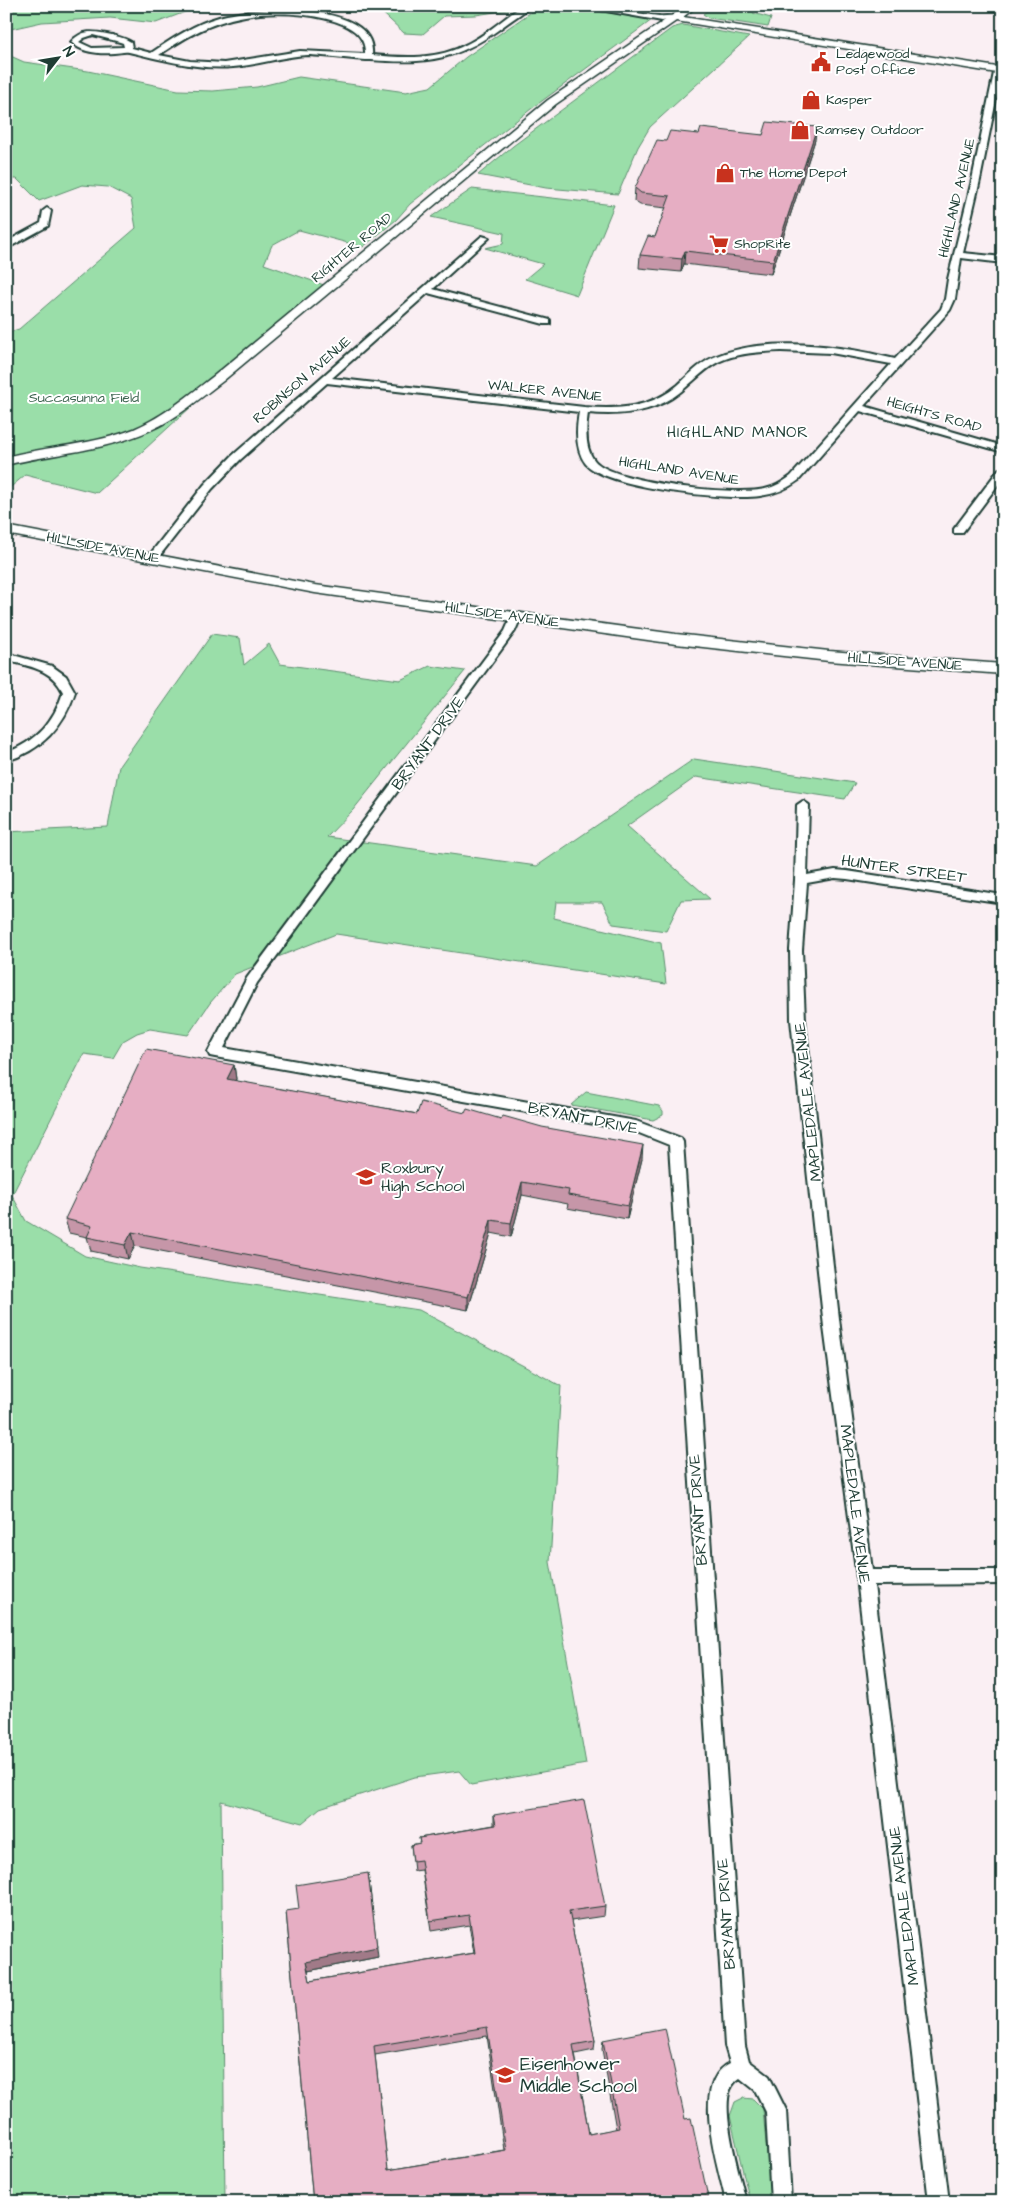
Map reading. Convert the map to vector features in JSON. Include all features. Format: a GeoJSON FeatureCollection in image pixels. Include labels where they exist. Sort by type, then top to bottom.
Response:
{"type":"FeatureCollection","features":[{"type":"Feature","properties":{"kind":"main road","name":"HILLSIDE AVENUE"},"geometry":{"type":"LineString","coordinates":[[6,530],[315,589],[753,648],[837,657],[1003,669]]}},
{"type":"Feature","properties":{"kind":"street"},"geometry":{"type":"LineString","coordinates":[[128,49],[126,42],[123,40],[93,33],[81,36],[75,42],[81,46],[108,52],[128,49],[197,65],[214,66],[246,63],[302,53],[415,60],[448,55],[477,43],[527,6]]}},
{"type":"Feature","properties":{"kind":"street"},"geometry":{"type":"LineString","coordinates":[[581,6],[662,19],[674,18]]}},
{"type":"Feature","properties":{"kind":"street"},"geometry":{"type":"LineString","coordinates":[[609,6],[1000,71]]}},
{"type":"Feature","properties":{"kind":"street","name":"RIGHTER ROAD"},"geometry":{"type":"LineString","coordinates":[[6,461],[134,433],[172,414],[219,378],[552,102],[693,6]]}},
{"type":"Feature","properties":{"kind":"street"},"geometry":{"type":"LineString","coordinates":[[152,56],[186,34],[212,22],[247,14],[275,11],[318,15],[350,24],[370,42],[371,50],[368,58]]}},
{"type":"Feature","properties":{"kind":"street","name":"HIGHLAND AVENUE"},"geometry":{"type":"LineString","coordinates":[[584,410],[582,422],[584,448],[590,462],[606,474],[632,481],[746,495],[772,491],[790,483],[896,362],[945,310],[1000,71]]}},
{"type":"Feature","properties":{"kind":"street"},"geometry":{"type":"LineString","coordinates":[[6,246],[45,224],[47,211]]}},
{"type":"Feature","properties":{"kind":"street","name":"ROBINSON AVENUE"},"geometry":{"type":"LineString","coordinates":[[152,557],[208,487],[236,458],[485,238]]}},
{"type":"Feature","properties":{"kind":"street"},"geometry":{"type":"LineString","coordinates":[[958,255],[1003,260]]}},
{"type":"Feature","properties":{"kind":"street"},"geometry":{"type":"LineString","coordinates":[[426,290],[547,322]]}},
{"type":"Feature","properties":{"kind":"street","name":"WALKER AVENUE"},"geometry":{"type":"LineString","coordinates":[[325,380],[584,410],[626,410],[657,402],[673,394],[703,367],[716,360],[743,352],[809,348],[839,350],[876,356],[896,362]]}},
{"type":"Feature","properties":{"kind":"street","name":"HEIGHTS ROAD"},"geometry":{"type":"LineString","coordinates":[[857,407],[1003,449]]}},
{"type":"Feature","properties":{"kind":"street"},"geometry":{"type":"LineString","coordinates":[[958,531],[1003,471]]}},
{"type":"Feature","properties":{"kind":"street","name":"BRYANT DRIVE"},"geometry":{"type":"LineString","coordinates":[[516,617],[510,631],[252,982],[215,1052],[636,1126],[676,1142],[735,2046],[741,2067]]}},
{"type":"Feature","properties":{"kind":"street"},"geometry":{"type":"LineString","coordinates":[[6,656],[48,668],[62,678],[70,692],[65,708],[53,727],[38,742],[6,757]]}},
{"type":"Feature","properties":{"kind":"street","name":"MAPLEDALE AVENUE"},"geometry":{"type":"LineString","coordinates":[[803,805],[801,880],[796,950],[798,1020],[832,1328],[865,1578],[939,2202]]}},
{"type":"Feature","properties":{"kind":"street","name":"HUNTER STREET"},"geometry":{"type":"LineString","coordinates":[[801,880],[822,876],[847,875],[1003,899]]}},
{"type":"Feature","properties":{"kind":"street"},"geometry":{"type":"LineString","coordinates":[[865,1578],[1003,1577]]}},
{"type":"Feature","properties":{"kind":"street"},"geometry":{"type":"LineString","coordinates":[[736,2202],[717,2105],[721,2087],[727,2076],[741,2067],[762,2082],[776,2110],[781,2202]]}},
{"type":"Feature","properties":{"kind":"green space"},"geometry":{"type":"Polygon","coordinates":[[[6,6],[201,6],[156,23],[110,18],[42,22],[6,30],[6,6]]]}},
{"type":"Feature","properties":{"kind":"green space"},"geometry":{"type":"Polygon","coordinates":[[[375,6],[507,6],[514,9],[476,15],[444,16],[423,34],[404,33],[375,6]]]}},
{"type":"Feature","properties":{"kind":"green space","name":"Succasunna Field"},"geometry":{"type":"Polygon","coordinates":[[[540,6],[569,6],[652,20],[531,109],[410,204],[396,220],[363,247],[299,230],[272,245],[264,264],[324,285],[97,493],[25,475],[6,491],[6,333],[19,329],[136,228],[131,199],[108,187],[82,185],[39,201],[17,179],[6,179],[6,54],[24,62],[88,71],[178,90],[213,91],[257,87],[299,77],[406,92],[430,87],[466,57],[540,6]]]}},
{"type":"Feature","properties":{"kind":"green space"},"geometry":{"type":"Polygon","coordinates":[[[713,6],[757,6],[753,13],[771,18],[768,27],[709,18],[703,14],[713,6]]]}},
{"type":"Feature","properties":{"kind":"green space"},"geometry":{"type":"Polygon","coordinates":[[[683,25],[749,37],[650,127],[638,147],[618,194],[546,188],[478,175],[513,146],[672,28],[683,25]]]}},
{"type":"Feature","properties":{"kind":"green space"},"geometry":{"type":"Polygon","coordinates":[[[472,189],[614,205],[577,295],[525,279],[543,264],[485,248],[503,244],[504,233],[431,217],[472,189]]]}},
{"type":"Feature","properties":{"kind":"green space"},"geometry":{"type":"Polygon","coordinates":[[[212,634],[240,638],[244,665],[269,644],[280,664],[400,680],[430,666],[465,671],[353,810],[327,837],[537,866],[694,759],[855,783],[845,799],[696,777],[627,826],[710,899],[681,900],[666,931],[613,924],[602,902],[556,902],[554,918],[661,943],[666,984],[336,934],[235,974],[210,1003],[188,1035],[150,1029],[137,1033],[123,1041],[113,1058],[84,1054],[12,1195],[26,1221],[85,1256],[140,1268],[419,1310],[561,1386],[550,1562],[586,1764],[471,1785],[459,1771],[415,1777],[320,1808],[302,1823],[221,1801],[225,2202],[6,2202],[6,832],[108,827],[119,766],[212,634]]]}},
{"type":"Feature","properties":{"kind":"green space"},"geometry":{"type":"Polygon","coordinates":[[[586,1092],[659,1106],[663,1111],[663,1115],[653,1120],[571,1105],[586,1092]]]}},
{"type":"Feature","properties":{"kind":"green space"},"geometry":{"type":"Polygon","coordinates":[[[743,2098],[753,2099],[763,2109],[771,2202],[750,2202],[730,2116],[735,2102],[743,2098]]]}},
{"type":"Feature","properties":{"kind":"building"},"geometry":{"type":"Polygon","coordinates":[[[767,122],[817,127],[773,261],[685,251],[682,259],[640,255],[648,236],[655,237],[670,196],[641,193],[635,188],[657,140],[666,141],[670,131],[699,134],[701,128],[763,135],[767,122]]]}},
{"type":"Feature","properties":{"kind":"building","name":"Roxbury High School"},"geometry":{"type":"Polygon","coordinates":[[[146,1049],[234,1065],[227,1079],[417,1114],[421,1102],[465,1113],[467,1109],[501,1119],[503,1116],[542,1127],[643,1145],[628,1206],[568,1195],[569,1190],[522,1182],[511,1223],[491,1220],[468,1297],[132,1232],[125,1245],[87,1237],[92,1226],[65,1219],[146,1049]]]}},
{"type":"Feature","properties":{"kind":"building","name":"Eisenhower Middle School"},"geometry":{"type":"Polygon","coordinates":[[[584,1800],[605,1906],[569,1911],[595,2041],[573,2045],[589,2134],[619,2128],[603,2040],[665,2028],[685,2119],[691,2118],[709,2202],[313,2202],[286,1911],[299,1909],[296,1885],[368,1873],[377,1947],[306,1962],[310,1981],[475,1953],[469,1915],[430,1921],[421,1860],[413,1861],[411,1845],[420,1843],[419,1838],[496,1825],[494,1815],[584,1800]],[[487,2027],[374,2046],[388,2170],[506,2150],[487,2027]]]}},
{"type":"Feature","properties":{"kind":"place","name":"Ledgewood Post Office"},"geometry":{"type":"Point","coordinates":[821,62]}},
{"type":"Feature","properties":{"kind":"place","name":"Kasper"},"geometry":{"type":"Point","coordinates":[811,100]}},
{"type":"Feature","properties":{"kind":"place","name":"Ramsey Outdoor"},"geometry":{"type":"Point","coordinates":[800,130]}},
{"type":"Feature","properties":{"kind":"place","name":"The Home Depot"},"geometry":{"type":"Point","coordinates":[725,173]}},
{"type":"Feature","properties":{"kind":"place","name":"ShopRite"},"geometry":{"type":"Point","coordinates":[719,244]}},
{"type":"Feature","properties":{"kind":"place","name":"Roxbury High School"},"geometry":{"type":"Point","coordinates":[366,1177]}},
{"type":"Feature","properties":{"kind":"place","name":"Eisenhower Middle School"},"geometry":{"type":"Point","coordinates":[505,2075]}},
{"type":"Feature","properties":{"kind":"district","name":"HIGHLAND MANOR"},"geometry":{"type":"Point","coordinates":[738,432]}}]}
